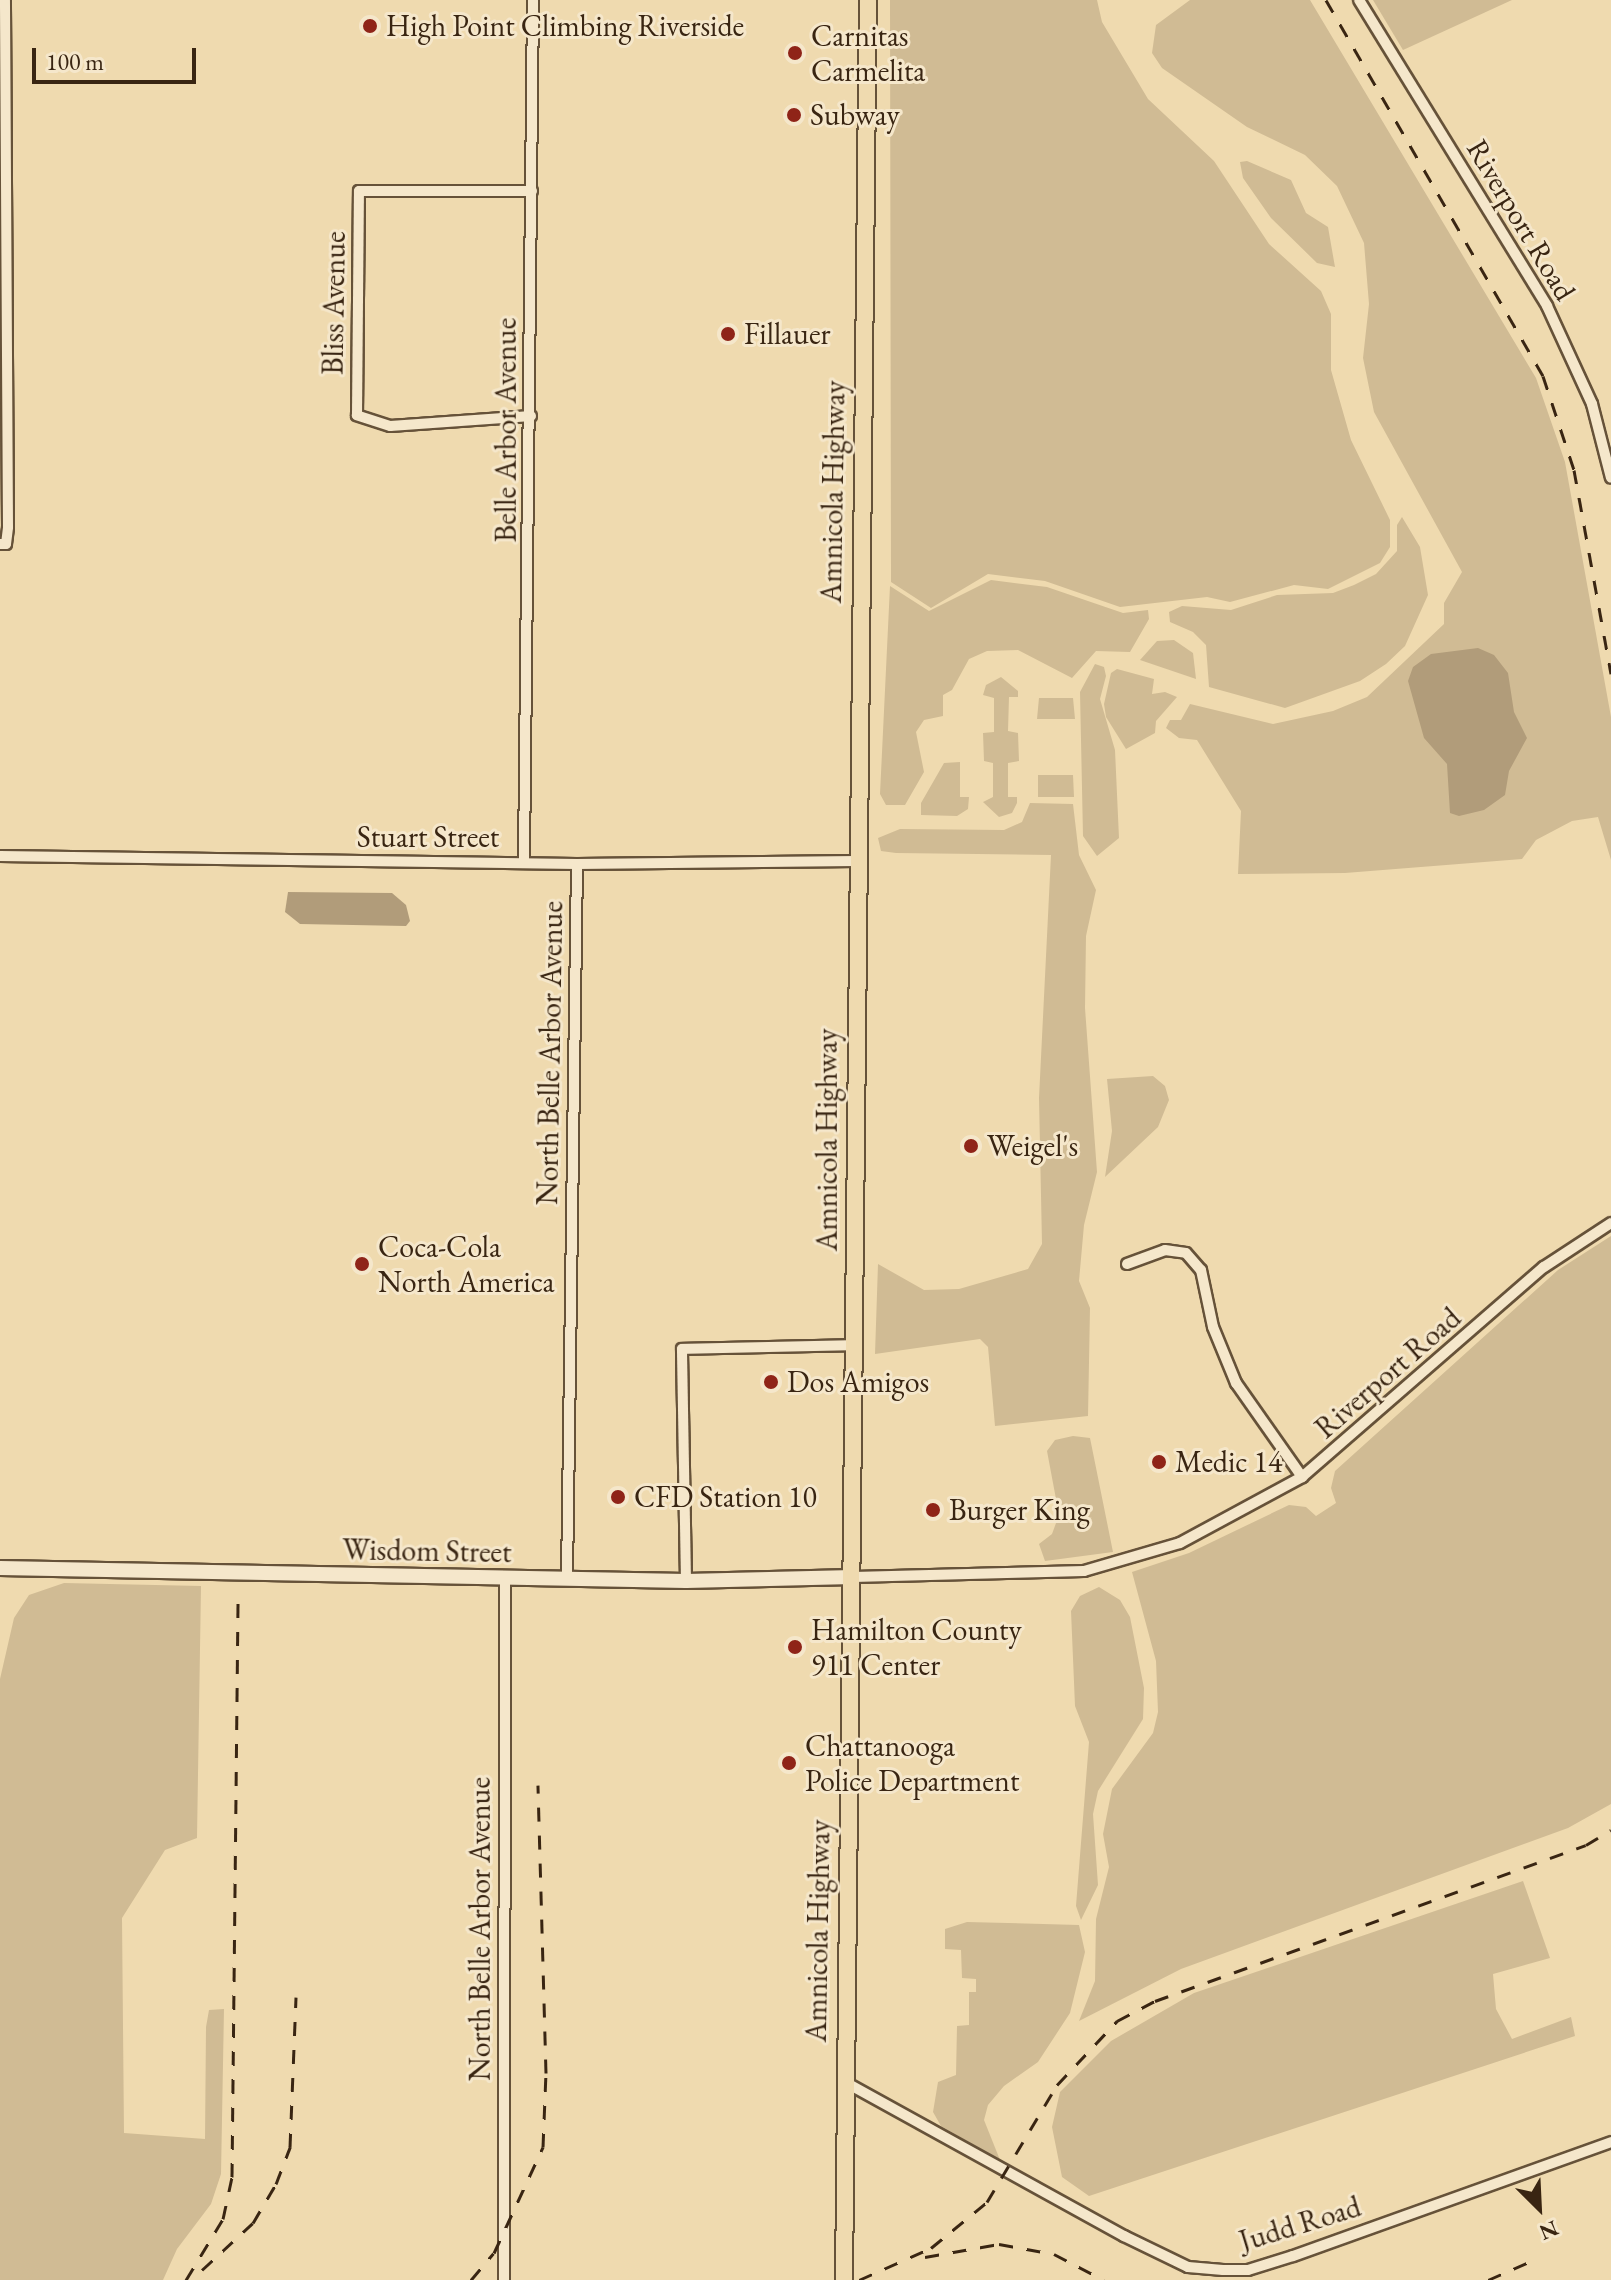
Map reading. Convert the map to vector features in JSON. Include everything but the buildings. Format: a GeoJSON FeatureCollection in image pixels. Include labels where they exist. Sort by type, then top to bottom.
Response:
{"type":"FeatureCollection","features":[{"type":"Feature","properties":{"kind":"main road","name":"Amnicola Highway"},"geometry":{"type":"LineString","coordinates":[[844,2280],[855,1345],[856,861],[868,0]]}},
{"type":"Feature","properties":{"kind":"street"},"geometry":{"type":"LineString","coordinates":[[3,544],[5,0]]}},
{"type":"Feature","properties":{"kind":"street","name":"Belle Arbor Avenue"},"geometry":{"type":"LineString","coordinates":[[524,860],[533,0]]}},
{"type":"Feature","properties":{"kind":"street","name":"Riverport Road"},"geometry":{"type":"LineString","coordinates":[[1359,0],[1547,306],[1592,404],[1611,478]]}},
{"type":"Feature","properties":{"kind":"street","name":"Bliss Avenue"},"geometry":{"type":"LineString","coordinates":[[531,416],[390,426],[357,415],[359,191],[532,191]]}},
{"type":"Feature","properties":{"kind":"street","name":"Stuart Street"},"geometry":{"type":"LineString","coordinates":[[0,856],[524,860],[577,864],[856,861]]}},
{"type":"Feature","properties":{"kind":"street","name":"North Belle Arbor Avenue"},"geometry":{"type":"LineString","coordinates":[[567,1578],[577,864]]}},
{"type":"Feature","properties":{"kind":"street","name":"Riverport Road"},"geometry":{"type":"LineString","coordinates":[[853,1577],[1084,1571],[1180,1543],[1302,1477],[1544,1267],[1611,1223]]}},
{"type":"Feature","properties":{"kind":"street"},"geometry":{"type":"LineString","coordinates":[[1127,1264],[1165,1250],[1186,1253],[1201,1270],[1213,1327],[1236,1383],[1302,1477]]}},
{"type":"Feature","properties":{"kind":"street"},"geometry":{"type":"LineString","coordinates":[[686,1581],[682,1349],[855,1345]]}},
{"type":"Feature","properties":{"kind":"street","name":"Wisdom Street"},"geometry":{"type":"LineString","coordinates":[[0,1568],[686,1581],[853,1577]]}},
{"type":"Feature","properties":{"kind":"street","name":"North Belle Arbor Avenue"},"geometry":{"type":"LineString","coordinates":[[504,2280],[505,1578]]}},
{"type":"Feature","properties":{"kind":"street","name":"Judd Road"},"geometry":{"type":"LineString","coordinates":[[844,2081],[1124,2236],[1188,2267],[1223,2270],[1248,2270],[1293,2256],[1611,2142]]}},
{"type":"Feature","properties":{"kind":"shaded area"},"geometry":{"type":"Polygon","coordinates":[[[890,0],[1097,0],[1102,22],[1148,99],[1214,161],[1269,244],[1321,291],[1331,314],[1331,370],[1351,440],[1390,520],[1390,547],[1380,563],[1328,589],[1294,585],[1230,602],[1207,597],[1120,607],[1045,581],[988,574],[931,608],[891,582],[890,0]]]}},
{"type":"Feature","properties":{"kind":"shaded area"},"geometry":{"type":"Polygon","coordinates":[[[1190,0],[1310,0],[1536,378],[1565,462],[1611,717],[1611,860],[1598,817],[1572,821],[1536,840],[1522,859],[1345,873],[1238,874],[1241,811],[1197,740],[1179,738],[1166,728],[1170,720],[1181,720],[1190,704],[1273,724],[1333,711],[1367,697],[1444,624],[1444,603],[1462,572],[1374,412],[1363,358],[1369,304],[1364,243],[1337,186],[1305,155],[1247,127],[1162,68],[1152,53],[1156,25],[1190,0]]]}},
{"type":"Feature","properties":{"kind":"shaded area"},"geometry":{"type":"Polygon","coordinates":[[[1373,0],[1512,0],[1403,50],[1373,0]]]}},
{"type":"Feature","properties":{"kind":"shaded area"},"geometry":{"type":"Polygon","coordinates":[[[1247,161],[1291,180],[1306,213],[1328,227],[1335,267],[1317,263],[1271,218],[1243,178],[1240,162],[1247,161]]]}},
{"type":"Feature","properties":{"kind":"shaded area"},"geometry":{"type":"Polygon","coordinates":[[[1402,517],[1420,547],[1428,595],[1405,646],[1386,664],[1360,681],[1285,708],[1209,687],[1206,645],[1193,632],[1170,622],[1169,612],[1182,606],[1231,610],[1277,595],[1333,593],[1354,585],[1376,574],[1397,551],[1397,525],[1402,517]]]}},
{"type":"Feature","properties":{"kind":"shaded area"},"geometry":{"type":"Polygon","coordinates":[[[991,580],[1047,587],[1123,613],[1148,610],[1149,619],[1130,652],[1096,651],[1072,678],[1018,650],[987,651],[969,659],[952,690],[943,695],[943,716],[924,720],[916,732],[924,772],[905,805],[886,805],[880,794],[890,586],[929,611],[991,580]]]}},
{"type":"Feature","properties":{"kind":"shaded area"},"geometry":{"type":"Polygon","coordinates":[[[1174,640],[1193,653],[1196,679],[1140,660],[1157,641],[1174,640]]]}},
{"type":"Feature","properties":{"kind":"shaded area"},"geometry":{"type":"Polygon","coordinates":[[[1478,648],[1494,655],[1508,673],[1514,712],[1527,738],[1509,771],[1505,795],[1484,810],[1459,816],[1450,813],[1447,764],[1424,738],[1408,681],[1413,667],[1431,654],[1478,648]]]}},
{"type":"Feature","properties":{"kind":"shaded area"},"geometry":{"type":"Polygon","coordinates":[[[1095,664],[1104,667],[1106,676],[1100,699],[1115,750],[1119,838],[1097,856],[1083,836],[1080,692],[1095,664]]]}},
{"type":"Feature","properties":{"kind":"shaded area"},"geometry":{"type":"Polygon","coordinates":[[[1117,669],[1154,679],[1152,694],[1165,692],[1177,697],[1156,721],[1155,733],[1126,749],[1106,717],[1104,704],[1111,673],[1117,669]]]}},
{"type":"Feature","properties":{"kind":"shaded area"},"geometry":{"type":"Polygon","coordinates":[[[1001,677],[1018,691],[1018,697],[1009,697],[1008,731],[1018,733],[1019,761],[1008,763],[1008,797],[1017,797],[1017,803],[1012,813],[999,817],[983,802],[993,797],[993,763],[984,761],[983,733],[994,732],[994,698],[983,695],[986,685],[1001,677]]]}},
{"type":"Feature","properties":{"kind":"shaded area"},"geometry":{"type":"Polygon","coordinates":[[[1039,698],[1073,698],[1075,719],[1037,719],[1039,698]]]}},
{"type":"Feature","properties":{"kind":"shaded area"},"geometry":{"type":"Polygon","coordinates":[[[960,762],[960,797],[969,797],[968,809],[957,816],[921,815],[921,803],[944,763],[960,762]]]}},
{"type":"Feature","properties":{"kind":"shaded area"},"geometry":{"type":"Polygon","coordinates":[[[1038,775],[1073,775],[1074,797],[1038,797],[1038,775]]]}},
{"type":"Feature","properties":{"kind":"shaded area"},"geometry":{"type":"Polygon","coordinates":[[[1030,803],[1073,804],[1079,855],[1096,890],[1086,936],[1085,1008],[1097,1172],[1084,1225],[1079,1281],[1090,1308],[1088,1416],[995,1426],[988,1347],[980,1339],[875,1354],[878,1264],[924,1290],[959,1289],[1028,1269],[1042,1244],[1039,1098],[1051,855],[896,853],[881,851],[878,838],[900,829],[1004,830],[1022,822],[1030,803]]]}},
{"type":"Feature","properties":{"kind":"shaded area"},"geometry":{"type":"Polygon","coordinates":[[[288,892],[392,893],[406,905],[410,921],[406,926],[300,924],[285,912],[288,892]]]}},
{"type":"Feature","properties":{"kind":"shaded area"},"geometry":{"type":"Polygon","coordinates":[[[1153,1076],[1165,1086],[1169,1100],[1158,1127],[1105,1177],[1112,1131],[1107,1079],[1153,1076]]]}},
{"type":"Feature","properties":{"kind":"shaded area"},"geometry":{"type":"Polygon","coordinates":[[[1611,1236],[1611,1804],[1568,1828],[1181,1969],[1079,2021],[1095,1981],[1096,1919],[1109,1867],[1103,1834],[1112,1789],[1153,1733],[1158,1712],[1156,1661],[1132,1572],[1189,1553],[1289,1505],[1306,1507],[1316,1516],[1336,1503],[1331,1488],[1335,1471],[1558,1270],[1611,1236]]]}},
{"type":"Feature","properties":{"kind":"shaded area"},"geometry":{"type":"Polygon","coordinates":[[[1073,1436],[1090,1438],[1113,1552],[1045,1561],[1039,1544],[1052,1534],[1059,1515],[1047,1451],[1055,1440],[1073,1436]]]}},
{"type":"Feature","properties":{"kind":"shaded area"},"geometry":{"type":"Polygon","coordinates":[[[64,1583],[201,1586],[197,1838],[165,1850],[122,1918],[124,2133],[205,2139],[206,2027],[209,2010],[224,2009],[221,2174],[211,2204],[177,2249],[163,2280],[0,2280],[0,1679],[14,1618],[29,1595],[64,1583]]]}},
{"type":"Feature","properties":{"kind":"shaded area"},"geometry":{"type":"Polygon","coordinates":[[[1099,1587],[1120,1600],[1130,1617],[1144,1688],[1143,1719],[1098,1791],[1093,1814],[1098,1885],[1081,1920],[1076,1906],[1089,1742],[1075,1706],[1071,1611],[1080,1596],[1099,1587]]]}},
{"type":"Feature","properties":{"kind":"shaded area"},"geometry":{"type":"Polygon","coordinates":[[[1523,1881],[1550,1958],[1493,1974],[1496,2009],[1512,2039],[1571,2017],[1575,2036],[1089,2196],[1062,2177],[1052,2127],[1060,2092],[1111,2041],[1194,1993],[1523,1881]]]}},
{"type":"Feature","properties":{"kind":"shaded area"},"geometry":{"type":"Polygon","coordinates":[[[967,1922],[1079,1925],[1085,1952],[1070,2013],[1038,2062],[1004,2086],[988,2105],[984,2120],[1000,2160],[941,2126],[933,2112],[938,2082],[956,2075],[957,2026],[969,2025],[969,1992],[976,1992],[976,1979],[962,1978],[961,1950],[945,1949],[945,1929],[967,1922]]]}},
{"type":"Feature","properties":{"kind":"railway"},"geometry":{"type":"LineString","coordinates":[[1326,0],[1543,376],[1574,470],[1611,674]]}},
{"type":"Feature","properties":{"kind":"railway"},"geometry":{"type":"LineString","coordinates":[[186,2280],[223,2219],[232,2177],[238,1600]]}},
{"type":"Feature","properties":{"kind":"railway"},"geometry":{"type":"LineString","coordinates":[[471,2280],[494,2253],[543,2147],[546,2073],[538,1785]]}},
{"type":"Feature","properties":{"kind":"railway"},"geometry":{"type":"LineString","coordinates":[[859,2280],[931,2248],[987,2202],[1057,2085],[1117,2021],[1155,2001],[1586,1845],[1611,1830]]}},
{"type":"Feature","properties":{"kind":"railway"},"geometry":{"type":"LineString","coordinates":[[202,2270],[253,2223],[276,2184],[290,2147],[296,1997]]}},
{"type":"Feature","properties":{"kind":"railway"},"geometry":{"type":"LineString","coordinates":[[925,2257],[999,2244],[1054,2254],[1104,2280]]}},
{"type":"Feature","properties":{"kind":"railway"},"geometry":{"type":"LineString","coordinates":[[1488,2280],[1538,2258]]}},
{"type":"Feature","properties":{"kind":"place","name":"High Point Climbing Riverside"},"geometry":{"type":"Point","coordinates":[370,26]}},
{"type":"Feature","properties":{"kind":"place","name":"Carnitas Carmelita"},"geometry":{"type":"Point","coordinates":[795,53]}},
{"type":"Feature","properties":{"kind":"place","name":"Subway"},"geometry":{"type":"Point","coordinates":[794,115]}},
{"type":"Feature","properties":{"kind":"place","name":"Fillauer"},"geometry":{"type":"Point","coordinates":[728,334]}},
{"type":"Feature","properties":{"kind":"place","name":"Weigel's"},"geometry":{"type":"Point","coordinates":[971,1146]}},
{"type":"Feature","properties":{"kind":"place","name":"Coca-Cola North America"},"geometry":{"type":"Point","coordinates":[362,1264]}},
{"type":"Feature","properties":{"kind":"place","name":"Dos Amigos"},"geometry":{"type":"Point","coordinates":[771,1382]}},
{"type":"Feature","properties":{"kind":"place","name":"Medic 14"},"geometry":{"type":"Point","coordinates":[1159,1462]}},
{"type":"Feature","properties":{"kind":"place","name":"CFD Station 10"},"geometry":{"type":"Point","coordinates":[618,1497]}},
{"type":"Feature","properties":{"kind":"place","name":"Burger King"},"geometry":{"type":"Point","coordinates":[933,1510]}},
{"type":"Feature","properties":{"kind":"place","name":"Hamilton County 911 Center"},"geometry":{"type":"Point","coordinates":[795,1647]}},
{"type":"Feature","properties":{"kind":"place","name":"Chattanooga Police Department"},"geometry":{"type":"Point","coordinates":[789,1763]}}]}
